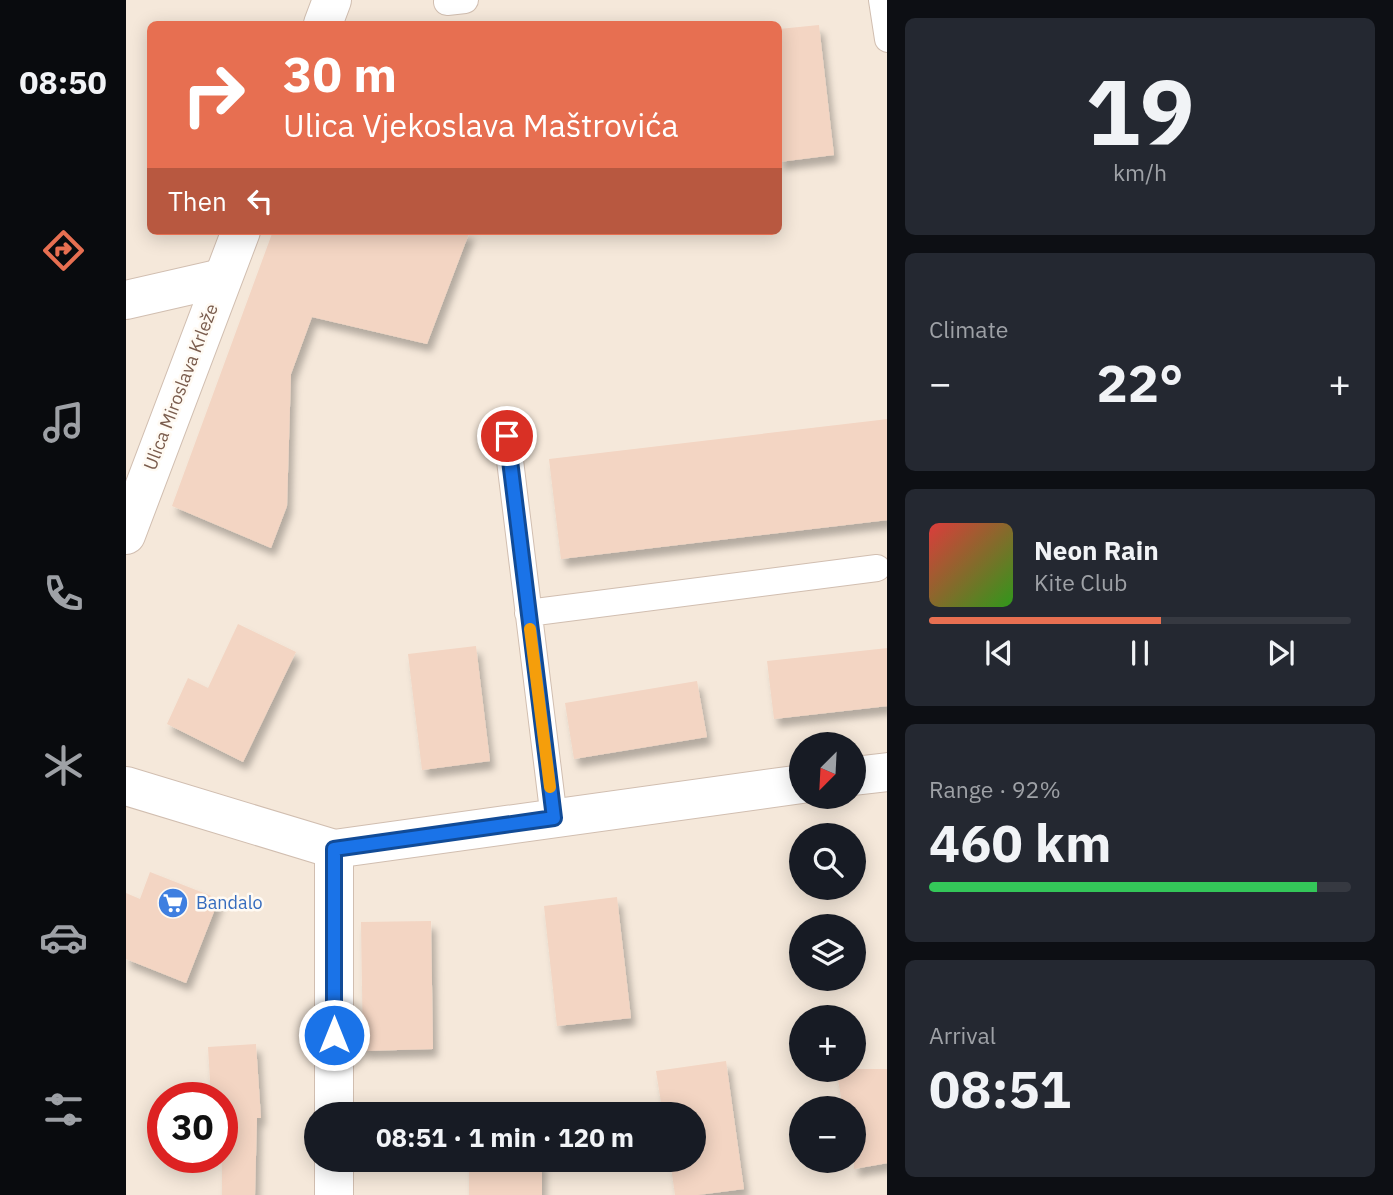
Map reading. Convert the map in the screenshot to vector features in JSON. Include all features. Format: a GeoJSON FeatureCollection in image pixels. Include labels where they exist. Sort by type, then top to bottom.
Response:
{"type":"FeatureCollection","features":[{"type":"Feature","properties":{"kind":"street"},"geometry":{"type":"LineString","coordinates":[[324,21],[332,0]]}},
{"type":"Feature","properties":{"kind":"street","name":"Ulica Miroslava Krleže"},"geometry":{"type":"LineString","coordinates":[[126,535],[239,235]]}},
{"type":"Feature","properties":{"kind":"street","name":"Ulica Miroslava Krleže"},"geometry":{"type":"LineString","coordinates":[[126,300],[222,278]]}},
{"type":"Feature","properties":{"kind":"street"},"geometry":{"type":"LineString","coordinates":[[866,775],[887,772]]}},
{"type":"Feature","properties":{"kind":"street"},"geometry":{"type":"LineString","coordinates":[[126,786],[334,849],[789,786]]}},
{"type":"Feature","properties":{"kind":"street"},"geometry":{"type":"LineString","coordinates":[[334,849],[334,1102]]}},
{"type":"Feature","properties":{"kind":"street"},"geometry":{"type":"LineString","coordinates":[[334,1172],[334,1195]]}},
{"type":"Feature","properties":{"kind":"lane"},"geometry":{"type":"LineString","coordinates":[[882,0],[887,39]]}},
{"type":"Feature","properties":{"kind":"lane"},"geometry":{"type":"LineString","coordinates":[[507,436],[554,818]]}},
{"type":"Feature","properties":{"kind":"lane"},"geometry":{"type":"LineString","coordinates":[[528,613],[877,568]]}},
{"type":"Feature","properties":{"kind":"shaded area"},"geometry":{"type":"Polygon","coordinates":[[[126,0],[887,0],[887,1195],[126,1195],[126,0]]]}},
{"type":"Feature","properties":{"kind":"building"},"geometry":{"type":"Polygon","coordinates":[[[819,25],[834,155],[782,162],[782,29],[819,25]]]}},
{"type":"Feature","properties":{"kind":"building"},"geometry":{"type":"Polygon","coordinates":[[[272,235],[468,235],[427,344],[312,317],[291,374],[287,506],[271,548],[172,506],[272,235]]]}},
{"type":"Feature","properties":{"kind":"building"},"geometry":{"type":"Polygon","coordinates":[[[887,419],[887,520],[561,559],[549,459],[887,419]]]}},
{"type":"Feature","properties":{"kind":"building"},"geometry":{"type":"Polygon","coordinates":[[[238,624],[296,652],[243,762],[167,724],[188,678],[208,688],[238,624]]]}},
{"type":"Feature","properties":{"kind":"building"},"geometry":{"type":"Polygon","coordinates":[[[476,646],[490,761],[422,770],[408,654],[476,646]]]}},
{"type":"Feature","properties":{"kind":"building"},"geometry":{"type":"Polygon","coordinates":[[[887,648],[887,706],[774,719],[767,661],[887,648]]]}},
{"type":"Feature","properties":{"kind":"building"},"geometry":{"type":"Polygon","coordinates":[[[697,681],[707,737],[574,759],[565,703],[697,681]]]}},
{"type":"Feature","properties":{"kind":"building"},"geometry":{"type":"Polygon","coordinates":[[[150,872],[219,899],[186,983],[126,959],[126,893],[140,899],[150,872]]]}},
{"type":"Feature","properties":{"kind":"building"},"geometry":{"type":"Polygon","coordinates":[[[617,897],[631,1018],[557,1026],[544,906],[617,897]]]}},
{"type":"Feature","properties":{"kind":"building"},"geometry":{"type":"Polygon","coordinates":[[[431,921],[433,1049],[363,1051],[361,922],[431,921]]]}},
{"type":"Feature","properties":{"kind":"building"},"geometry":{"type":"Polygon","coordinates":[[[256,1044],[261,1118],[257,1118],[255,1195],[222,1195],[222,1173],[238,1173],[238,1082],[210,1082],[208,1047],[256,1044]]]}},
{"type":"Feature","properties":{"kind":"building"},"geometry":{"type":"Polygon","coordinates":[[[726,1061],[744,1189],[675,1195],[672,1172],[706,1172],[706,1102],[661,1102],[656,1071],[726,1061]]]}},
{"type":"Feature","properties":{"kind":"building"},"geometry":{"type":"Polygon","coordinates":[[[866,1069],[887,1069],[887,1163],[866,1167],[866,1096],[841,1096],[838,1082],[866,1082],[866,1069]]]}},
{"type":"Feature","properties":{"kind":"building"},"geometry":{"type":"Polygon","coordinates":[[[469,1172],[542,1172],[542,1195],[469,1195],[469,1172]]]}},
{"type":"Feature","properties":{"kind":"slow traffic"},"geometry":{"type":"LineString","coordinates":[[530,629],[550,787]]}},
{"type":"Feature","properties":{"kind":"place","name":"Bandalo"},"geometry":{"type":"Point","coordinates":[173,903]}},
{"type":"Feature","properties":{"kind":"route"},"geometry":{"type":"LineString","coordinates":[[334,1035],[334,849],[554,818],[507,436]]}}]}
